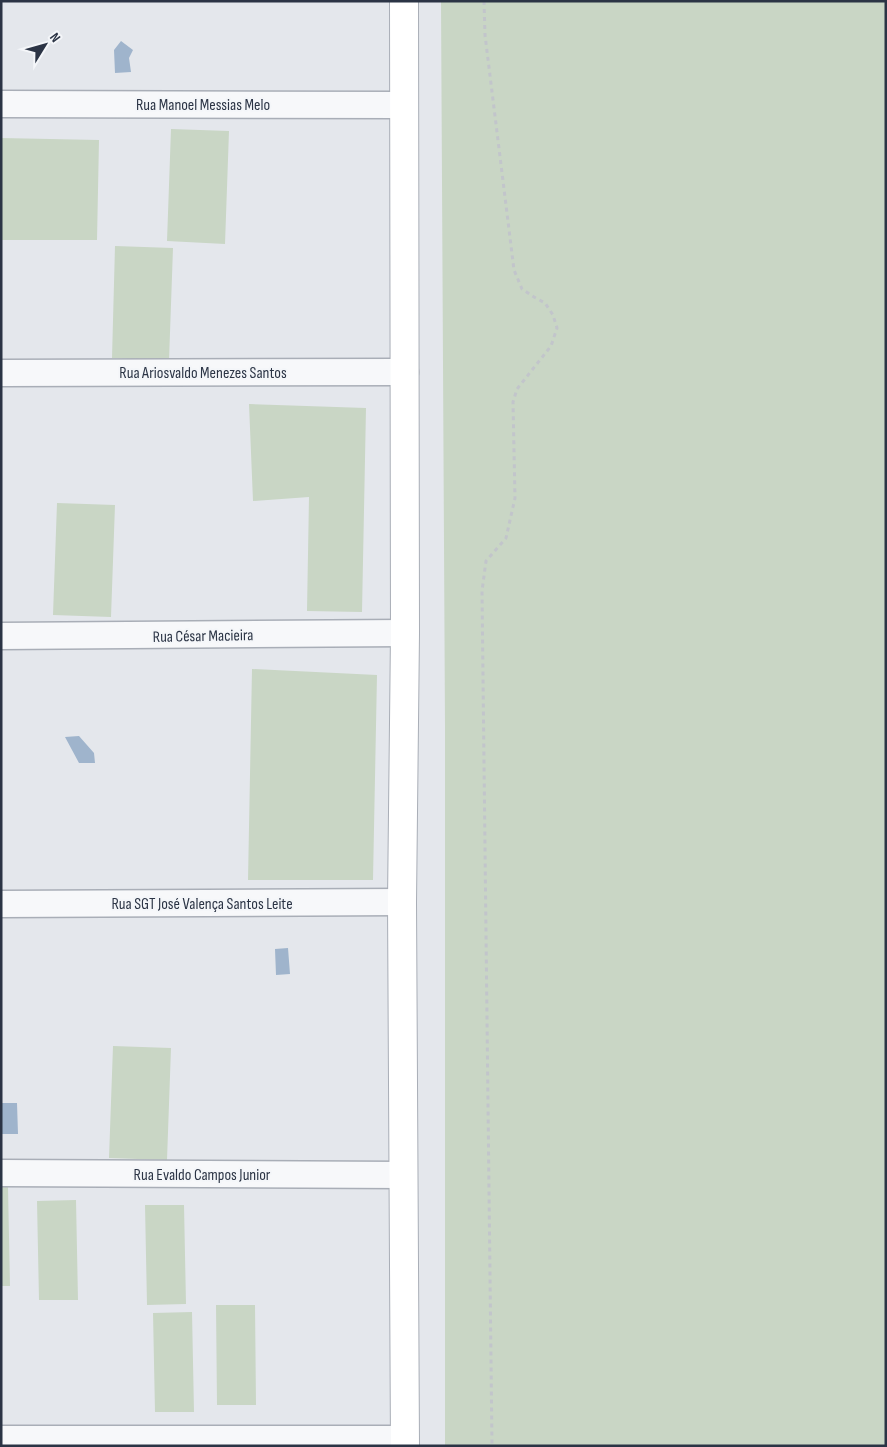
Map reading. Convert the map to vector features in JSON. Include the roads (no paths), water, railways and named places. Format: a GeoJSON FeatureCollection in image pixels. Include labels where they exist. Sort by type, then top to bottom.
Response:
{"type":"FeatureCollection","features":[{"type":"Feature","properties":{"kind":"street"},"geometry":{"type":"LineString","coordinates":[[1,1439],[405,1442],[402,902],[405,633],[404,1]]}},
{"type":"Feature","properties":{"kind":"street","name":"Rua Manoel Messias Melo"},"geometry":{"type":"LineString","coordinates":[[1,104],[404,105]]}},
{"type":"Feature","properties":{"kind":"street","name":"Rua Ariosvaldo Menezes Santos"},"geometry":{"type":"LineString","coordinates":[[1,373],[405,372]]}},
{"type":"Feature","properties":{"kind":"street","name":"Rua César Macieira"},"geometry":{"type":"LineString","coordinates":[[1,636],[405,633]]}},
{"type":"Feature","properties":{"kind":"street","name":"Rua SGT José Valença Santos Leite"},"geometry":{"type":"LineString","coordinates":[[1,904],[402,902]]}},
{"type":"Feature","properties":{"kind":"street","name":"Rua Evaldo Campos Junior"},"geometry":{"type":"LineString","coordinates":[[1,1174],[403,1175]]}},
{"type":"Feature","properties":{"kind":"water"},"geometry":{"type":"Polygon","coordinates":[[[121,41],[133,50],[129,58],[131,72],[115,73],[114,50],[121,41]]]}},
{"type":"Feature","properties":{"kind":"water"},"geometry":{"type":"Polygon","coordinates":[[[79,736],[94,753],[95,763],[79,763],[65,737],[79,736]]]}},
{"type":"Feature","properties":{"kind":"water"},"geometry":{"type":"Polygon","coordinates":[[[288,948],[290,974],[276,975],[275,949],[288,948]]]}},
{"type":"Feature","properties":{"kind":"water"},"geometry":{"type":"Polygon","coordinates":[[[1,1103],[17,1103],[18,1134],[2,1134],[1,1103]]]}}]}
